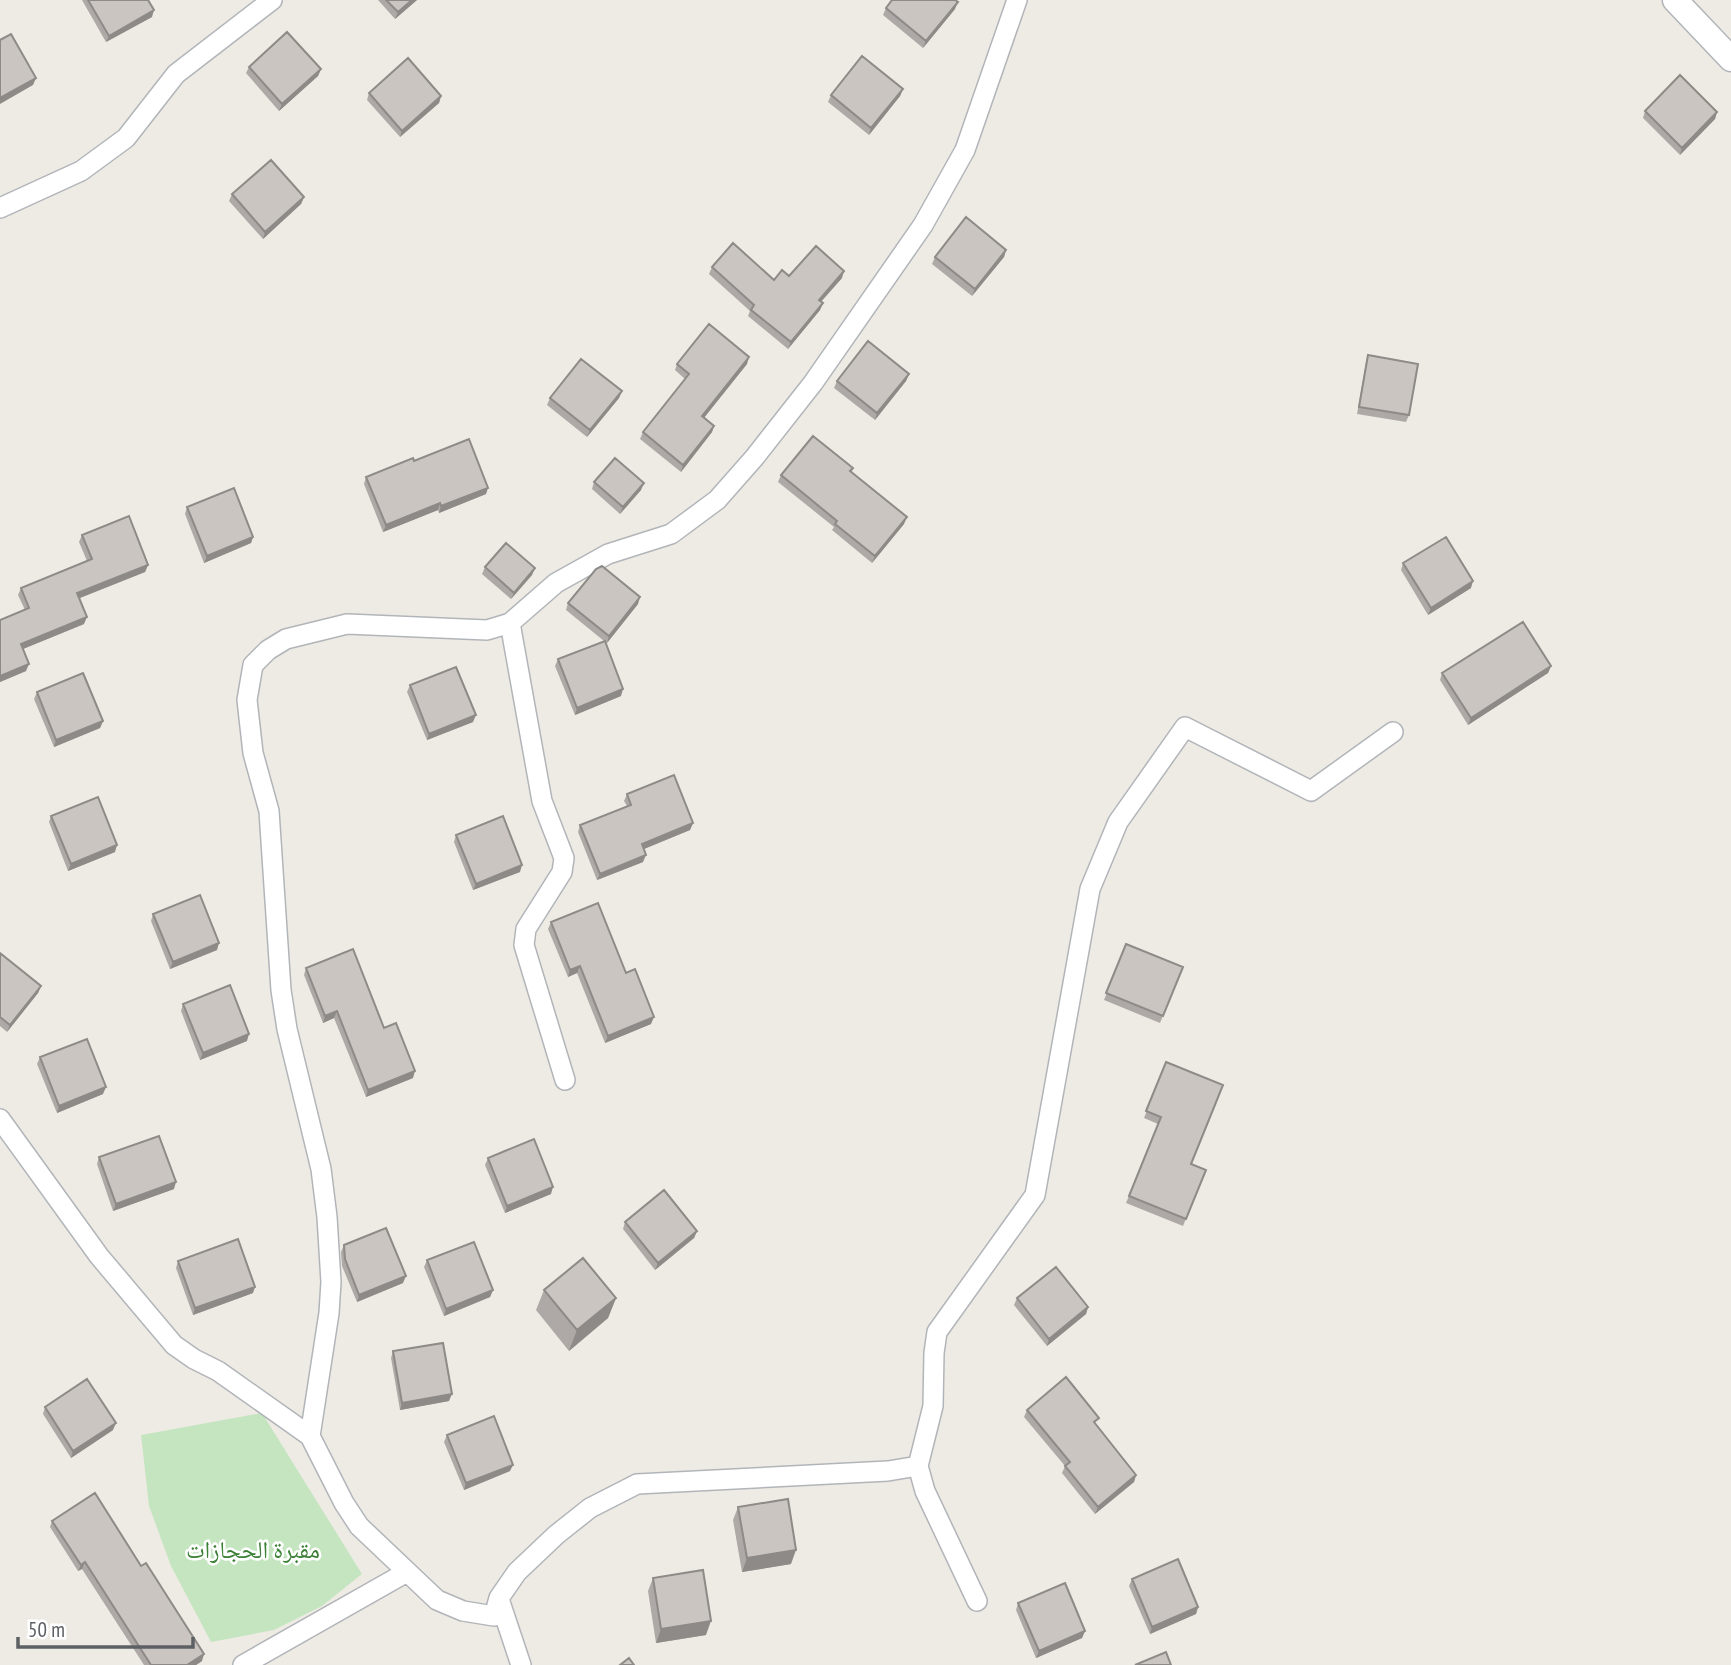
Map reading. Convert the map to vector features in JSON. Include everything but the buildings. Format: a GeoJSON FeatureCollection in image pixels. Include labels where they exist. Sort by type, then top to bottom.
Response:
{"type":"FeatureCollection","features":[{"type":"Feature","properties":{"kind":"street"},"geometry":{"type":"LineString","coordinates":[[0,208],[81,171],[126,138],[176,74],[272,0]]}},
{"type":"Feature","properties":{"kind":"street"},"geometry":{"type":"LineString","coordinates":[[310,1436],[329,1313],[331,1282],[327,1217],[321,1169],[287,1029],[281,990],[269,811],[253,753],[247,700],[253,665],[268,650],[286,639],[347,624],[487,630],[510,623],[556,583],[608,554],[671,534],[717,500],[813,383],[923,225],[965,150],[1017,0]]}},
{"type":"Feature","properties":{"kind":"street"},"geometry":{"type":"LineString","coordinates":[[1675,0],[1731,59]]}},
{"type":"Feature","properties":{"kind":"street"},"geometry":{"type":"LineString","coordinates":[[510,623],[542,801],[564,858],[562,872],[526,929],[524,944],[565,1080]]}},
{"type":"Feature","properties":{"kind":"street"},"geometry":{"type":"LineString","coordinates":[[977,1601],[925,1491],[918,1466],[933,1406],[937,1332],[1035,1195],[1090,889],[1118,822],[1185,727],[1311,790],[1393,732]]}},
{"type":"Feature","properties":{"kind":"street"},"geometry":{"type":"LineString","coordinates":[[0,1119],[99,1256],[174,1345],[218,1371],[310,1436],[344,1503],[359,1526],[437,1600],[463,1611],[494,1616],[499,1598],[517,1572],[556,1535],[590,1508],[637,1484],[888,1471],[918,1466]]}},
{"type":"Feature","properties":{"kind":"street"},"geometry":{"type":"LineString","coordinates":[[243,1665],[407,1572]]}},
{"type":"Feature","properties":{"kind":"street"},"geometry":{"type":"LineString","coordinates":[[499,1598],[521,1665]]}},
{"type":"Feature","properties":{"kind":"green space","name":"مقبرة الحجازات"},"geometry":{"type":"Polygon","coordinates":[[[262,1413],[362,1574],[322,1606],[274,1630],[211,1642],[171,1566],[149,1506],[141,1435],[262,1413]]]}}]}
